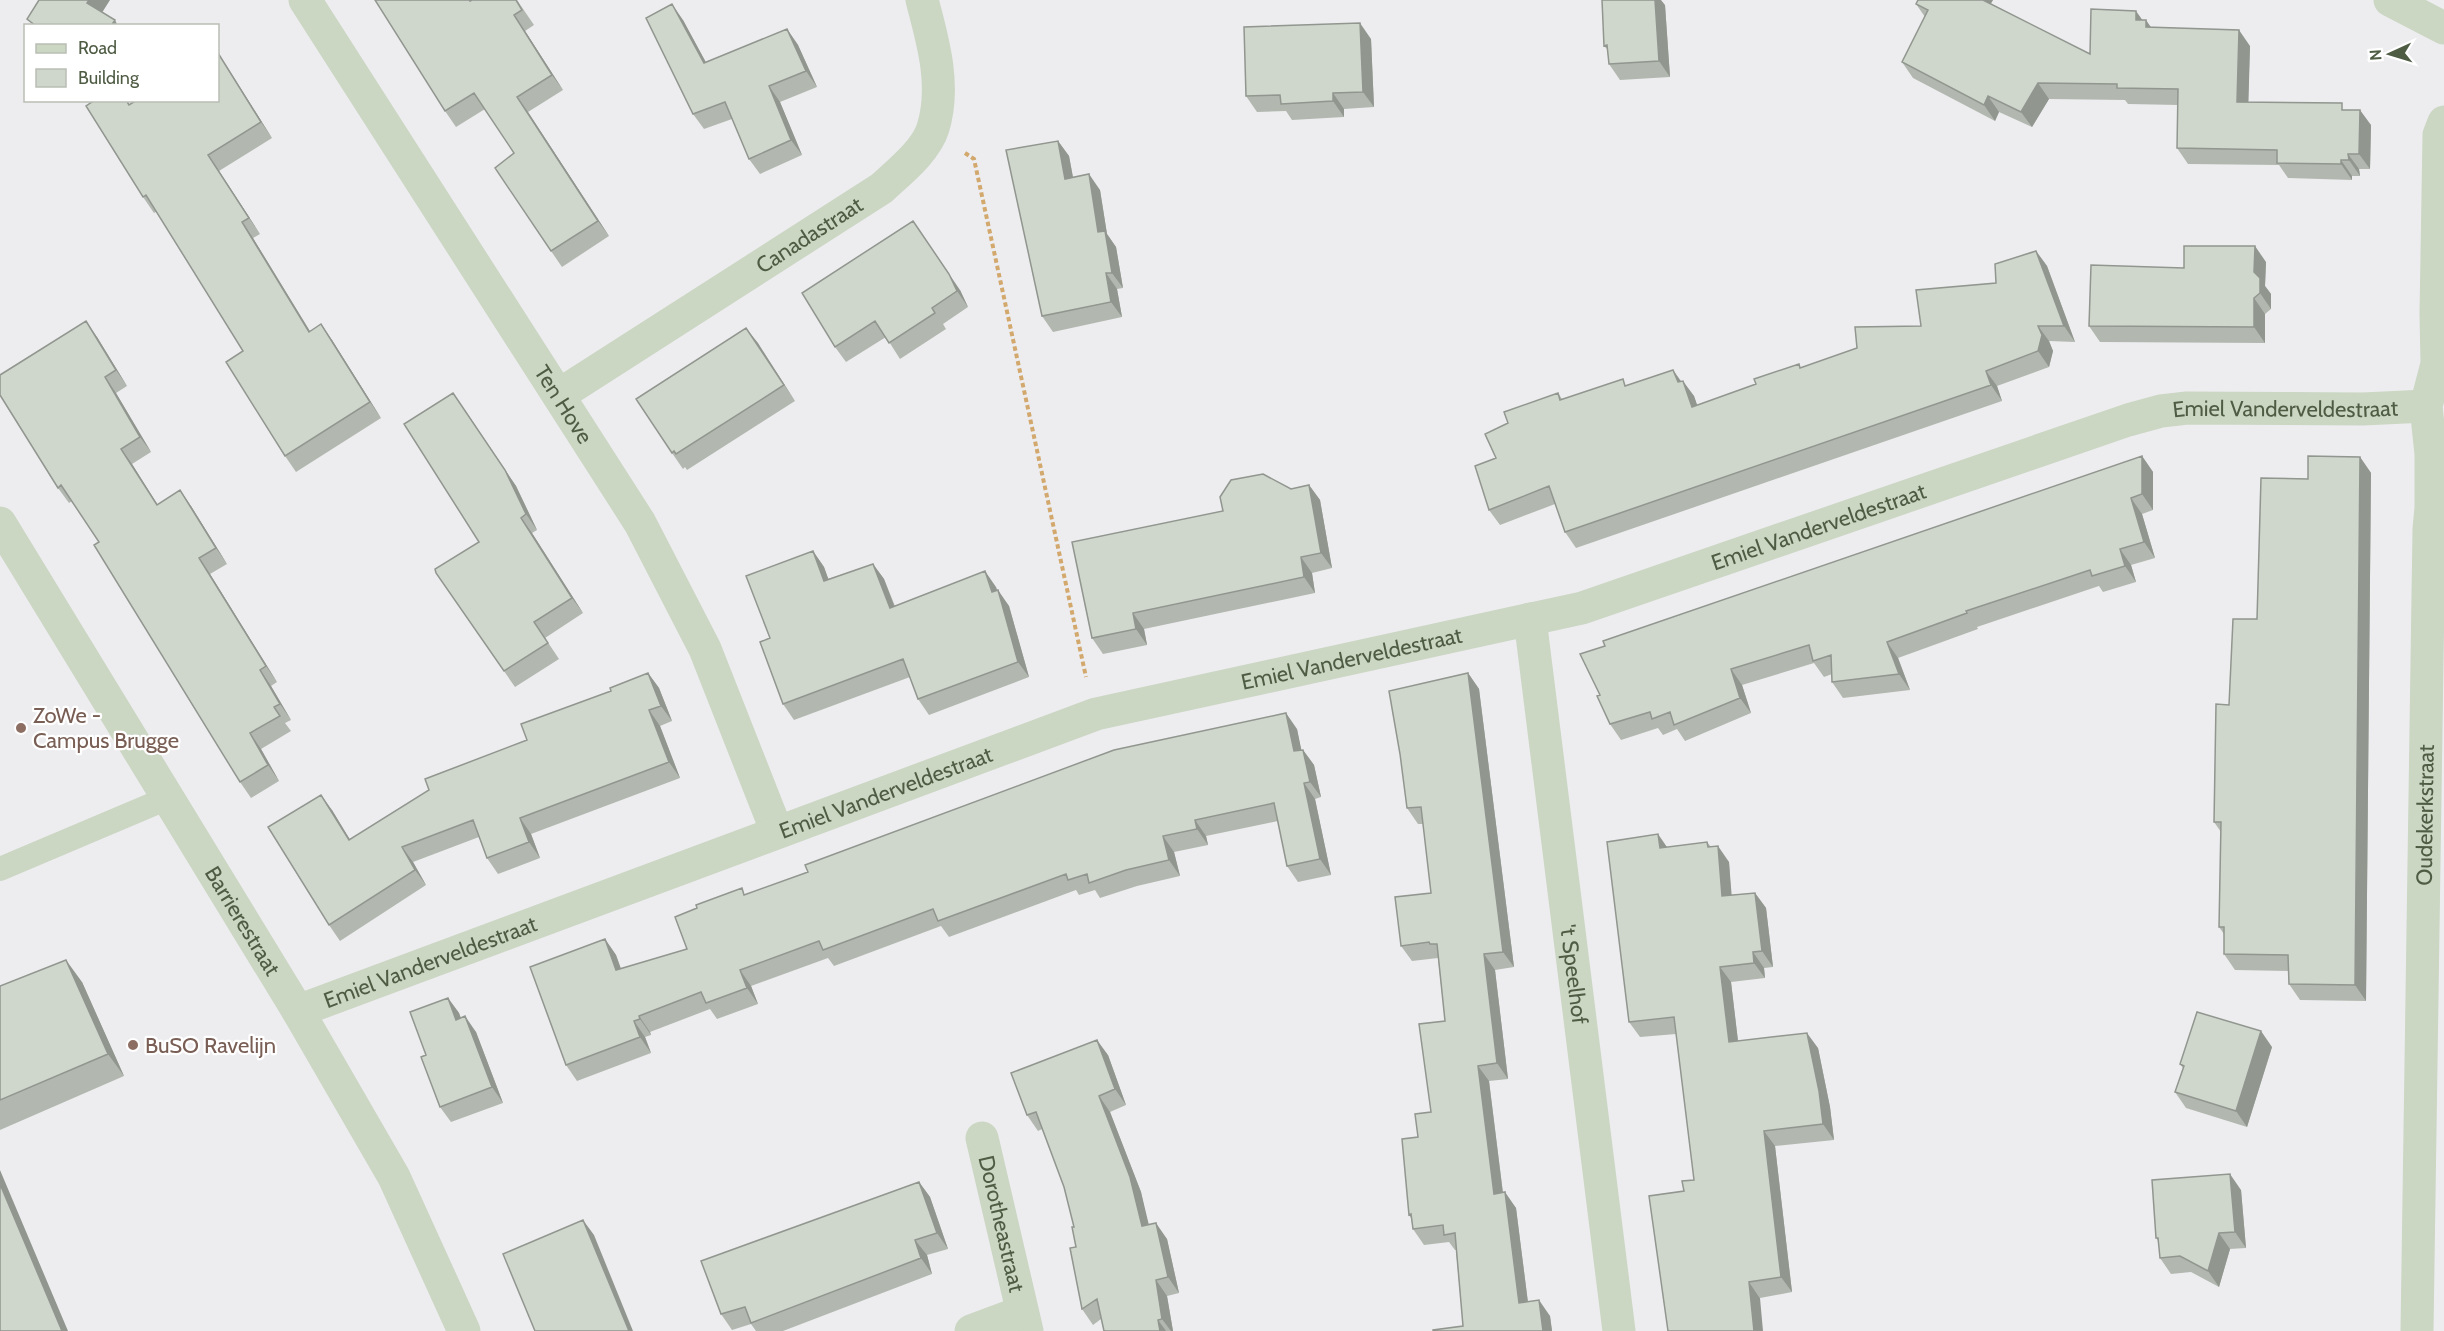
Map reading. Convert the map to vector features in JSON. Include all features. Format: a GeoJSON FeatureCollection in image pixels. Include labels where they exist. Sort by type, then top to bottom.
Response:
{"type":"FeatureCollection","features":[{"type":"Feature","properties":{"kind":"street","name":"Ten Hove"},"geometry":{"type":"LineString","coordinates":[[305,0],[640,523],[705,649],[777,832]]}},
{"type":"Feature","properties":{"kind":"street","name":"Canadastraat"},"geometry":{"type":"LineString","coordinates":[[559,395],[882,188],[912,161],[933,130],[939,88],[933,44],[922,0]]}},
{"type":"Feature","properties":{"kind":"street"},"geometry":{"type":"LineString","coordinates":[[2390,0],[2444,28]]}},
{"type":"Feature","properties":{"kind":"street","name":"Oudekerkstraat"},"geometry":{"type":"LineString","coordinates":[[2417,1331],[2428,529],[2431,508],[2431,454],[2426,406],[2437,364],[2439,135],[2444,122]]}},
{"type":"Feature","properties":{"kind":"street","name":"Emiel Vanderveldestraat"},"geometry":{"type":"LineString","coordinates":[[298,1011],[1096,714],[1582,608],[2128,420],[2161,411],[2187,408],[2362,409],[2426,406]]}},
{"type":"Feature","properties":{"kind":"street","name":"Barrierestraat"},"geometry":{"type":"LineString","coordinates":[[0,523],[170,797],[394,1177],[464,1331]]}},
{"type":"Feature","properties":{"kind":"street","name":"'t Speelhof"},"geometry":{"type":"LineString","coordinates":[[1530,619],[1618,1331]]}},
{"type":"Feature","properties":{"kind":"street","name":"Dorotheastraat"},"geometry":{"type":"LineString","coordinates":[[970,1331],[1024,1321],[982,1138]]}},
{"type":"Feature","properties":{"kind":"lane"},"geometry":{"type":"LineString","coordinates":[[0,869],[170,797]]}},
{"type":"Feature","properties":{"kind":"path"},"geometry":{"type":"LineString","coordinates":[[933,130],[975,159],[1096,714]]}},
{"type":"Feature","properties":{"kind":"building"},"geometry":{"type":"Polygon","coordinates":[[[39,0],[89,0],[87,3],[115,20],[112,24],[33,24],[27,19],[39,0]]]}},
{"type":"Feature","properties":{"kind":"building"},"geometry":{"type":"Polygon","coordinates":[[[375,0],[516,0],[522,10],[514,15],[552,75],[517,97],[598,221],[551,251],[495,168],[514,153],[474,93],[445,111],[375,0]]]}},
{"type":"Feature","properties":{"kind":"building"},"geometry":{"type":"Polygon","coordinates":[[[1602,0],[1655,0],[1659,61],[1609,64],[1607,45],[1604,46],[1602,0]]]}},
{"type":"Feature","properties":{"kind":"building"},"geometry":{"type":"Polygon","coordinates":[[[1918,0],[1983,0],[2090,54],[2091,9],[2136,11],[2136,20],[2146,20],[2146,27],[2239,30],[2237,102],[2342,103],[2342,110],[2360,110],[2359,154],[2348,154],[2349,160],[2341,160],[2341,164],[2277,163],[2277,150],[2177,148],[2178,89],[2117,88],[2117,84],[2038,83],[2021,112],[1988,96],[1984,105],[1902,62],[1928,10],[1916,4],[1918,0]]]}},
{"type":"Feature","properties":{"kind":"building"},"geometry":{"type":"Polygon","coordinates":[[[672,4],[704,63],[787,29],[806,71],[769,86],[791,140],[749,159],[725,102],[693,114],[646,18],[672,4]]]}},
{"type":"Feature","properties":{"kind":"building"},"geometry":{"type":"Polygon","coordinates":[[[1360,23],[1363,92],[1333,93],[1333,101],[1281,104],[1280,95],[1246,96],[1244,27],[1360,23]]]}},
{"type":"Feature","properties":{"kind":"building"},"geometry":{"type":"Polygon","coordinates":[[[219,55],[261,122],[208,155],[249,218],[242,222],[309,332],[321,324],[370,402],[285,456],[226,362],[243,351],[146,195],[143,197],[86,106],[92,102],[127,102],[129,105],[134,102],[219,102],[219,55]]]}},
{"type":"Feature","properties":{"kind":"building"},"geometry":{"type":"Polygon","coordinates":[[[1058,141],[1065,179],[1089,174],[1098,232],[1105,231],[1112,273],[1106,273],[1111,302],[1042,316],[1006,150],[1058,141]]]}},
{"type":"Feature","properties":{"kind":"building"},"geometry":{"type":"Polygon","coordinates":[[[913,221],[949,274],[957,291],[932,308],[935,313],[889,343],[875,321],[835,347],[802,293],[913,221]]]}},
{"type":"Feature","properties":{"kind":"building"},"geometry":{"type":"Polygon","coordinates":[[[2184,246],[2255,246],[2254,272],[2260,278],[2260,293],[2254,298],[2254,327],[2089,326],[2091,265],[2184,268],[2184,246]]]}},
{"type":"Feature","properties":{"kind":"building"},"geometry":{"type":"Polygon","coordinates":[[[2036,251],[2064,326],[2038,326],[2042,335],[2038,351],[1986,371],[1991,385],[1565,532],[1549,486],[1489,510],[1475,466],[1496,458],[1485,434],[1508,423],[1504,412],[1558,393],[1560,400],[1623,379],[1625,386],[1673,370],[1678,382],[1683,381],[1692,407],[1756,384],[1754,379],[1799,364],[1800,368],[1857,348],[1855,327],[1921,326],[1916,290],[1996,283],[1995,264],[2036,251]]]}},
{"type":"Feature","properties":{"kind":"building"},"geometry":{"type":"Polygon","coordinates":[[[86,321],[116,370],[105,377],[140,437],[121,449],[157,505],[180,490],[216,548],[199,558],[266,666],[260,670],[280,704],[274,707],[280,716],[250,733],[268,765],[240,782],[94,545],[99,542],[61,485],[58,488],[0,395],[0,375],[86,321]]]}},
{"type":"Feature","properties":{"kind":"building"},"geometry":{"type":"Polygon","coordinates":[[[746,328],[784,385],[676,454],[674,451],[672,453],[636,399],[746,328]]]}},
{"type":"Feature","properties":{"kind":"building"},"geometry":{"type":"Polygon","coordinates":[[[453,393],[505,470],[526,514],[521,518],[572,598],[534,622],[548,643],[504,671],[436,573],[435,569],[479,542],[404,424],[453,393]]]}},
{"type":"Feature","properties":{"kind":"building"},"geometry":{"type":"Polygon","coordinates":[[[2142,456],[2142,494],[2131,498],[2144,542],[2120,549],[2125,566],[2092,576],[2090,570],[1966,611],[1967,613],[1887,642],[1899,674],[1832,682],[1831,655],[1813,661],[1809,645],[1731,669],[1740,698],[1674,725],[1670,712],[1652,719],[1650,712],[1610,724],[1597,696],[1600,695],[1580,654],[1605,646],[1603,641],[2142,456]]]}},
{"type":"Feature","properties":{"kind":"building"},"geometry":{"type":"Polygon","coordinates":[[[2308,456],[2360,457],[2355,985],[2289,984],[2288,955],[2224,954],[2224,927],[2219,927],[2221,822],[2214,822],[2216,704],[2229,705],[2233,619],[2257,619],[2261,478],[2308,479],[2308,456]]]}},
{"type":"Feature","properties":{"kind":"building"},"geometry":{"type":"Polygon","coordinates":[[[1263,474],[1291,489],[1309,485],[1321,553],[1301,557],[1304,577],[1133,613],[1136,629],[1092,638],[1072,542],[1223,511],[1220,497],[1231,480],[1263,474]]]}},
{"type":"Feature","properties":{"kind":"building"},"geometry":{"type":"Polygon","coordinates":[[[813,551],[824,581],[873,564],[890,608],[985,571],[992,592],[998,590],[1018,662],[918,699],[903,659],[783,704],[760,642],[770,638],[746,576],[813,551]]]}},
{"type":"Feature","properties":{"kind":"building"},"geometry":{"type":"Polygon","coordinates":[[[648,673],[661,706],[649,710],[669,762],[520,818],[529,842],[487,858],[473,820],[402,847],[415,870],[329,925],[268,827],[321,795],[349,840],[429,790],[425,779],[527,740],[521,724],[611,691],[610,688],[648,673]]]}},
{"type":"Feature","properties":{"kind":"building"},"geometry":{"type":"Polygon","coordinates":[[[1468,673],[1503,952],[1484,954],[1497,1063],[1478,1066],[1494,1194],[1505,1192],[1519,1303],[1539,1300],[1543,1331],[1433,1331],[1463,1326],[1455,1233],[1444,1235],[1443,1225],[1413,1229],[1411,1214],[1409,1215],[1402,1139],[1418,1137],[1415,1114],[1431,1112],[1419,1024],[1445,1021],[1437,944],[1429,942],[1401,946],[1395,897],[1431,893],[1421,807],[1407,808],[1389,691],[1468,673]]]}},
{"type":"Feature","properties":{"kind":"building"},"geometry":{"type":"Polygon","coordinates":[[[1286,713],[1294,751],[1303,750],[1310,782],[1304,783],[1320,859],[1287,866],[1274,803],[1195,820],[1197,829],[1163,836],[1169,860],[1126,870],[1089,883],[1087,874],[1068,880],[1066,874],[938,921],[933,909],[823,950],[819,941],[740,970],[747,988],[706,1003],[701,992],[639,1016],[640,1019],[634,1021],[640,1037],[566,1065],[530,967],[605,939],[616,970],[687,949],[675,917],[697,908],[696,905],[742,888],[744,895],[808,872],[805,865],[1114,750],[1286,713]]]}},
{"type":"Feature","properties":{"kind":"building"},"geometry":{"type":"Polygon","coordinates":[[[1658,834],[1660,848],[1707,842],[1708,847],[1718,846],[1722,896],[1755,893],[1762,951],[1753,952],[1754,963],[1720,967],[1729,1042],[1807,1033],[1819,1091],[1823,1124],[1764,1131],[1781,1277],[1749,1282],[1754,1331],[1668,1331],[1649,1196],[1684,1191],[1682,1181],[1694,1180],[1674,1017],[1629,1022],[1607,842],[1658,834]]]}},
{"type":"Feature","properties":{"kind":"building"},"geometry":{"type":"Polygon","coordinates":[[[66,960],[108,1054],[0,1100],[0,986],[66,960]]]}},
{"type":"Feature","properties":{"kind":"building"},"geometry":{"type":"Polygon","coordinates":[[[448,998],[456,1020],[465,1016],[492,1087],[440,1107],[421,1057],[426,1055],[410,1012],[448,998]]]}},
{"type":"Feature","properties":{"kind":"building"},"geometry":{"type":"Polygon","coordinates":[[[2197,1012],[2261,1031],[2236,1111],[2175,1092],[2184,1066],[2180,1064],[2197,1012]]]}},
{"type":"Feature","properties":{"kind":"building"},"geometry":{"type":"Polygon","coordinates":[[[1097,1040],[1115,1089],[1099,1096],[1130,1177],[1142,1226],[1156,1223],[1168,1277],[1156,1280],[1162,1319],[1158,1320],[1160,1331],[1104,1331],[1097,1299],[1082,1309],[1070,1248],[1076,1247],[1072,1227],[1074,1227],[1064,1187],[1036,1112],[1027,1115],[1011,1073],[1097,1040]]]}},
{"type":"Feature","properties":{"kind":"building"},"geometry":{"type":"Polygon","coordinates":[[[2230,1174],[2235,1232],[2219,1233],[2208,1271],[2180,1256],[2160,1258],[2158,1238],[2156,1238],[2152,1180],[2230,1174]]]}},
{"type":"Feature","properties":{"kind":"building"},"geometry":{"type":"Polygon","coordinates":[[[919,1182],[937,1233],[915,1240],[921,1258],[751,1323],[745,1307],[721,1314],[701,1261],[919,1182]]]}},
{"type":"Feature","properties":{"kind":"building"},"geometry":{"type":"Polygon","coordinates":[[[0,1184],[62,1331],[0,1331],[0,1184]]]}},
{"type":"Feature","properties":{"kind":"building"},"geometry":{"type":"Polygon","coordinates":[[[583,1220],[629,1331],[535,1331],[503,1254],[583,1220]]]}},
{"type":"Feature","properties":{"kind":"place","name":"ZoWe - Campus Brugge"},"geometry":{"type":"Point","coordinates":[21,728]}},
{"type":"Feature","properties":{"kind":"place","name":"BuSO Ravelijn"},"geometry":{"type":"Point","coordinates":[133,1045]}}]}
